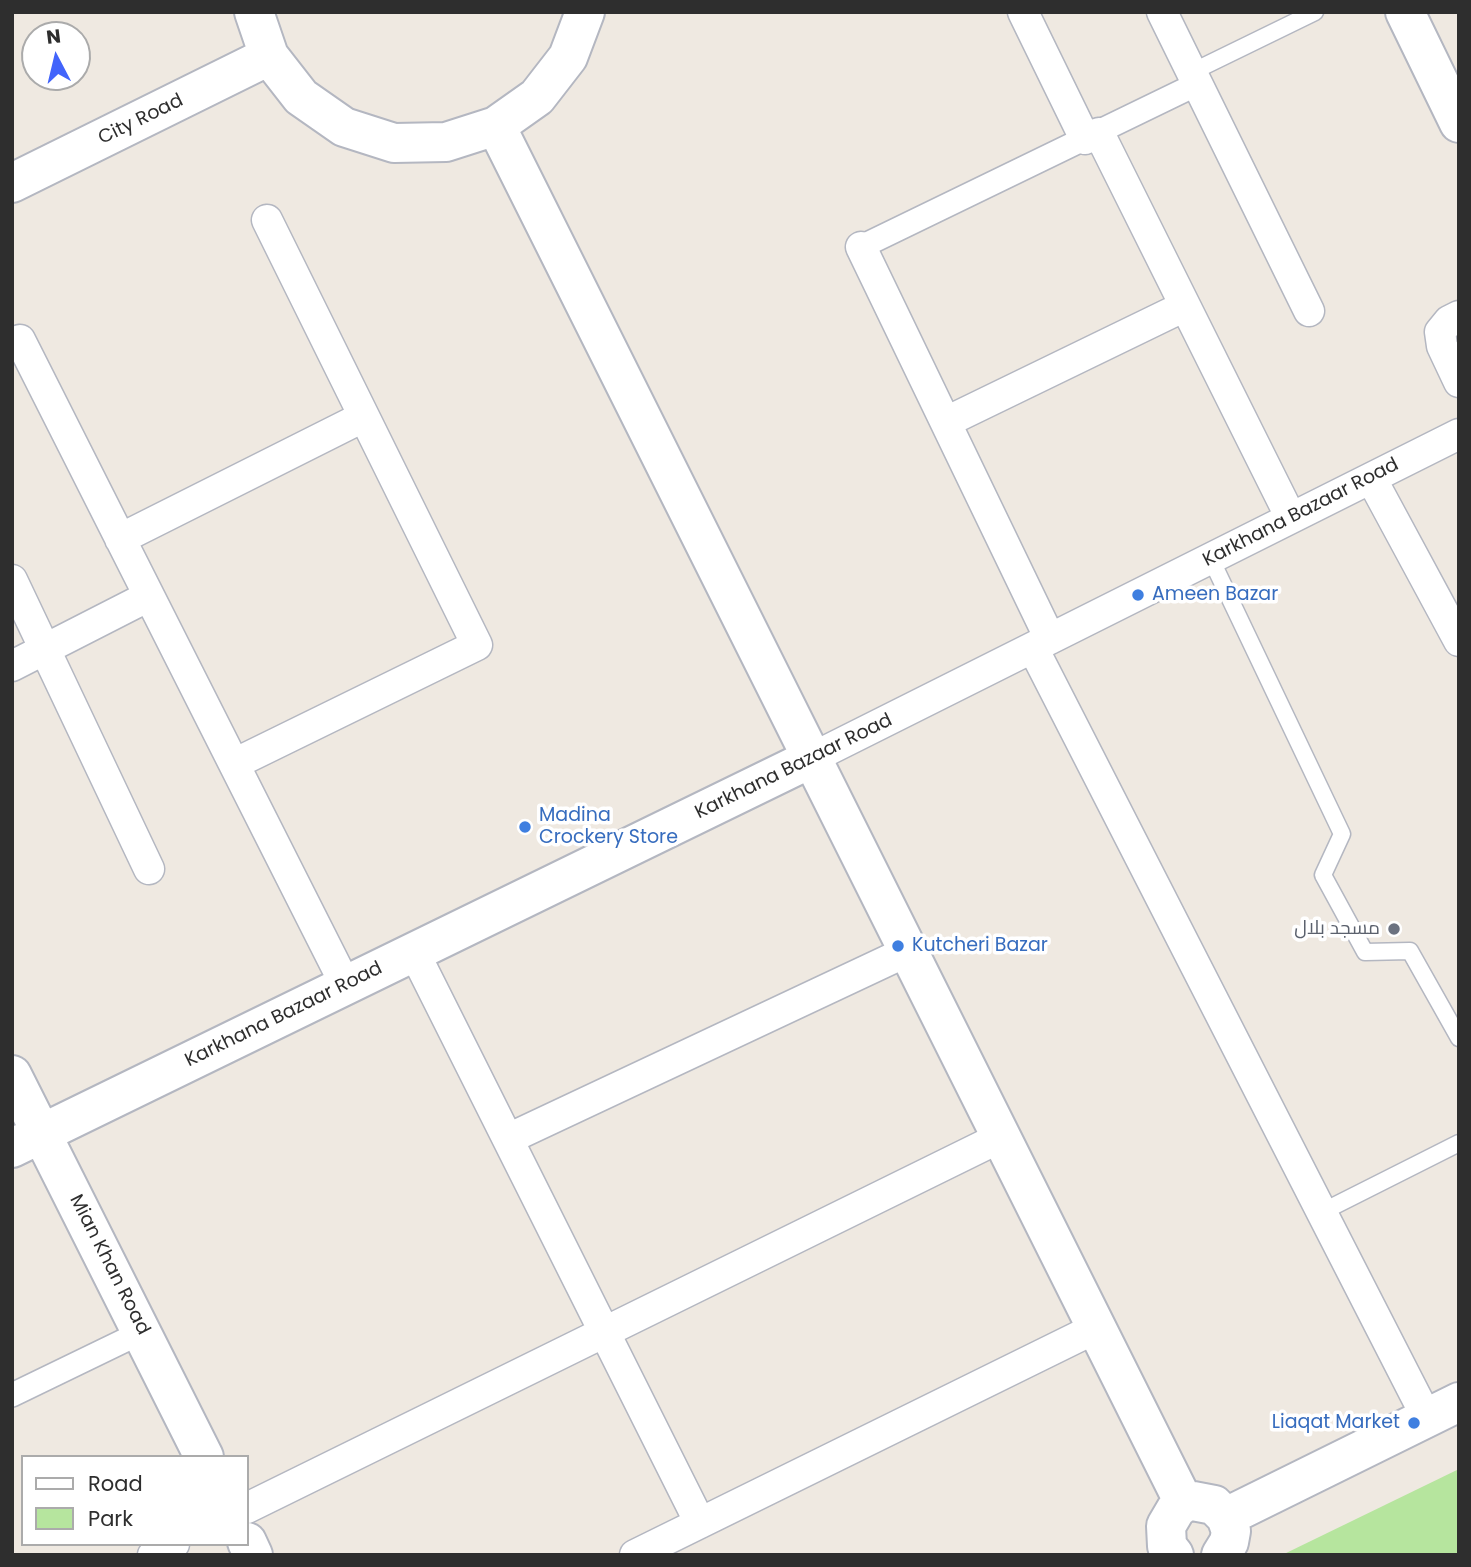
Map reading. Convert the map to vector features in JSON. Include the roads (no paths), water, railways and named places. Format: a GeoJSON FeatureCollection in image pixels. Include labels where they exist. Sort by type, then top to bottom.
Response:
{"type":"FeatureCollection","features":[{"type":"Feature","properties":{"kind":"main road"},"geometry":{"type":"LineString","coordinates":[[254,12],[270,56],[301,97],[344,127],[394,143],[446,142],[496,126],[537,97],[568,57],[585,12]]}},
{"type":"Feature","properties":{"kind":"main road"},"geometry":{"type":"LineString","coordinates":[[1405,12],[1459,123]]}},
{"type":"Feature","properties":{"kind":"main road","name":"City Road"},"geometry":{"type":"LineString","coordinates":[[12,183],[270,56]]}},
{"type":"Feature","properties":{"kind":"main road"},"geometry":{"type":"LineString","coordinates":[[496,126],[1184,1503]]}},
{"type":"Feature","properties":{"kind":"main road","name":"Karkhana Bazaar Road"},"geometry":{"type":"LineString","coordinates":[[27,1140],[812,758]]}},
{"type":"Feature","properties":{"kind":"main road","name":"Mian Khan Road"},"geometry":{"type":"LineString","coordinates":[[12,1074],[27,1140],[142,1332],[203,1455]]}},
{"type":"Feature","properties":{"kind":"main road"},"geometry":{"type":"LineString","coordinates":[[1226,1517],[1443,1410]]}},
{"type":"Feature","properties":{"kind":"main road"},"geometry":{"type":"LineString","coordinates":[[1163,1552],[1169,1517],[1184,1503],[1204,1501],[1214,1505],[1226,1517],[1230,1542],[1221,1555]]}},
{"type":"Feature","properties":{"kind":"street"},"geometry":{"type":"LineString","coordinates":[[1023,12],[1185,306],[1291,518]]}},
{"type":"Feature","properties":{"kind":"street"},"geometry":{"type":"LineString","coordinates":[[1162,12],[1309,312]]}},
{"type":"Feature","properties":{"kind":"street"},"geometry":{"type":"LineString","coordinates":[[1194,78],[1091,136],[861,247],[946,422],[1042,643],[1322,1212],[1443,1410]]}},
{"type":"Feature","properties":{"kind":"street"},"geometry":{"type":"LineString","coordinates":[[234,764],[477,645],[267,220]]}},
{"type":"Feature","properties":{"kind":"street"},"geometry":{"type":"LineString","coordinates":[[946,422],[1185,306]]}},
{"type":"Feature","properties":{"kind":"street"},"geometry":{"type":"LineString","coordinates":[[1459,316],[1449,321],[1440,332],[1442,346],[1459,382]]}},
{"type":"Feature","properties":{"kind":"street"},"geometry":{"type":"LineString","coordinates":[[20,340],[346,986]]}},
{"type":"Feature","properties":{"kind":"street"},"geometry":{"type":"LineString","coordinates":[[120,539],[363,417]]}},
{"type":"Feature","properties":{"kind":"street","name":"Karkhana Bazaar Road"},"geometry":{"type":"LineString","coordinates":[[812,758],[1459,434]]}},
{"type":"Feature","properties":{"kind":"street"},"geometry":{"type":"LineString","coordinates":[[1371,478],[1459,641]]}},
{"type":"Feature","properties":{"kind":"street"},"geometry":{"type":"LineString","coordinates":[[12,580],[149,869]]}},
{"type":"Feature","properties":{"kind":"street"},"geometry":{"type":"LineString","coordinates":[[12,666],[149,596]]}},
{"type":"Feature","properties":{"kind":"street"},"geometry":{"type":"LineString","coordinates":[[508,1139],[908,951]]}},
{"type":"Feature","properties":{"kind":"street"},"geometry":{"type":"LineString","coordinates":[[414,952],[700,1523]]}},
{"type":"Feature","properties":{"kind":"street"},"geometry":{"type":"LineString","coordinates":[[248,1508],[606,1334],[1001,1137]]}},
{"type":"Feature","properties":{"kind":"street"},"geometry":{"type":"LineString","coordinates":[[635,1555],[1096,1328]]}},
{"type":"Feature","properties":{"kind":"street"},"geometry":{"type":"LineString","coordinates":[[12,1395],[142,1332]]}},
{"type":"Feature","properties":{"kind":"street"},"geometry":{"type":"LineString","coordinates":[[153,1555],[170,1546]]}},
{"type":"Feature","properties":{"kind":"lane"},"geometry":{"type":"LineString","coordinates":[[1194,78],[1315,12]]}},
{"type":"Feature","properties":{"kind":"lane"},"geometry":{"type":"LineString","coordinates":[[1211,559],[1342,834],[1323,875],[1365,951],[1410,951],[1459,1038]]}},
{"type":"Feature","properties":{"kind":"lane"},"geometry":{"type":"LineString","coordinates":[[1322,1212],[1459,1143]]}},
{"type":"Feature","properties":{"kind":"place","name":"Ameen Bazar"},"geometry":{"type":"Point","coordinates":[1138,595]}},
{"type":"Feature","properties":{"kind":"place","name":"Madina Crockery Store"},"geometry":{"type":"Point","coordinates":[525,827]}},
{"type":"Feature","properties":{"kind":"place","name":"مسجد بلال"},"geometry":{"type":"Point","coordinates":[1394,929]}},
{"type":"Feature","properties":{"kind":"place","name":"Kutcheri Bazar"},"geometry":{"type":"Point","coordinates":[898,946]}},
{"type":"Feature","properties":{"kind":"place","name":"Liaqat Market"},"geometry":{"type":"Point","coordinates":[1414,1423]}}]}
